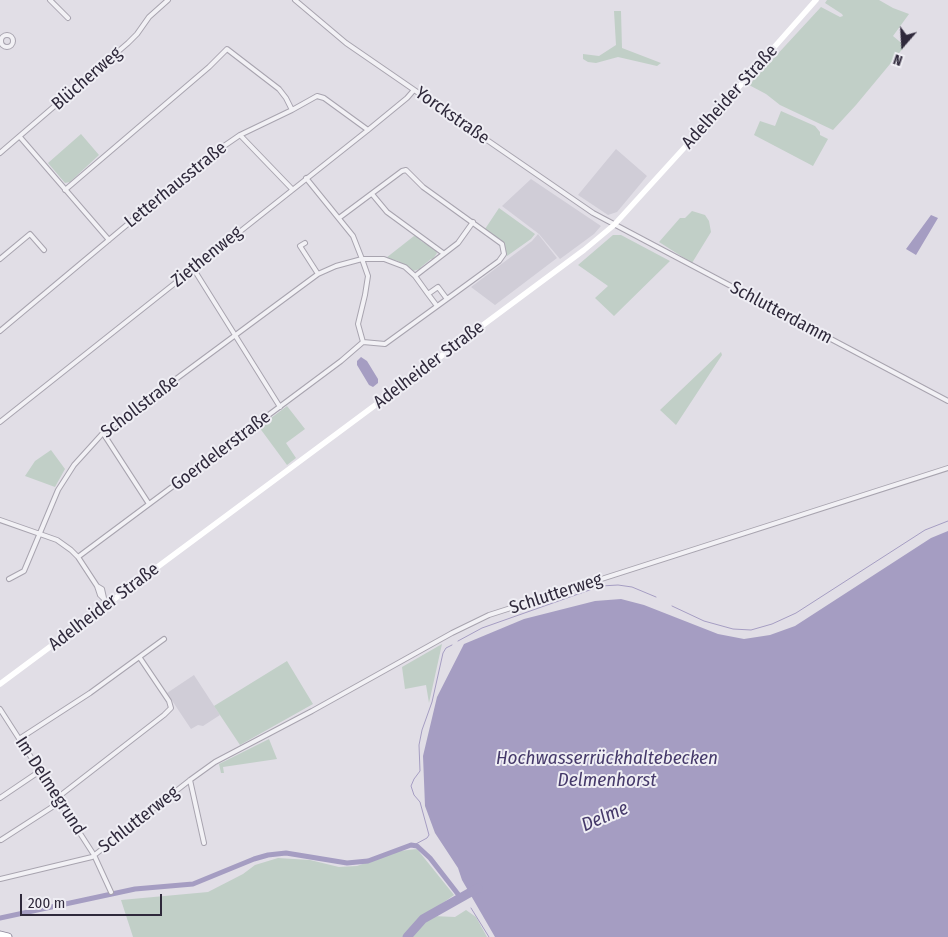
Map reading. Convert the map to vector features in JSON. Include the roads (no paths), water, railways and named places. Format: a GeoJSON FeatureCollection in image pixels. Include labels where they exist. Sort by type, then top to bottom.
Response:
{"type":"FeatureCollection","features":[{"type":"Feature","properties":{"kind":"highway"},"geometry":{"type":"LineString","coordinates":[[0,935],[8,937]]}},
{"type":"Feature","properties":{"kind":"main road","name":"Adelheider Straße"},"geometry":{"type":"LineString","coordinates":[[0,684],[106,601],[584,250],[614,225],[816,0]]}},
{"type":"Feature","properties":{"kind":"street"},"geometry":{"type":"LineString","coordinates":[[50,0],[68,18]]}},
{"type":"Feature","properties":{"kind":"street","name":"Blücherweg"},"geometry":{"type":"LineString","coordinates":[[0,153],[128,43],[149,17],[168,0]]}},
{"type":"Feature","properties":{"kind":"street","name":"Yorckstraße"},"geometry":{"type":"LineString","coordinates":[[295,0],[346,42],[414,90],[571,199],[614,225]]}},
{"type":"Feature","properties":{"kind":"street"},"geometry":{"type":"LineString","coordinates":[[66,190],[209,67],[227,49],[279,89],[292,110]]}},
{"type":"Feature","properties":{"kind":"street","name":"Ziethenweg"},"geometry":{"type":"LineString","coordinates":[[0,422],[368,130],[414,90]]}},
{"type":"Feature","properties":{"kind":"street","name":"Letterhausstraße"},"geometry":{"type":"LineString","coordinates":[[0,331],[208,158],[240,135],[316,96],[368,130]]}},
{"type":"Feature","properties":{"kind":"street"},"geometry":{"type":"LineString","coordinates":[[240,135],[292,189]]}},
{"type":"Feature","properties":{"kind":"street"},"geometry":{"type":"LineString","coordinates":[[20,137],[109,240]]}},
{"type":"Feature","properties":{"kind":"street"},"geometry":{"type":"LineString","coordinates":[[306,178],[353,236],[368,276],[358,324],[363,342],[385,344],[499,260],[504,254],[502,244],[422,187],[406,170],[402,171],[339,218]]}},
{"type":"Feature","properties":{"kind":"street"},"geometry":{"type":"LineString","coordinates":[[372,194],[387,212],[443,253]]}},
{"type":"Feature","properties":{"kind":"street"},"geometry":{"type":"LineString","coordinates":[[415,276],[458,243],[473,222]]}},
{"type":"Feature","properties":{"kind":"street","name":"Schlutterdamm"},"geometry":{"type":"LineString","coordinates":[[614,225],[948,402]]}},
{"type":"Feature","properties":{"kind":"street"},"geometry":{"type":"LineString","coordinates":[[0,259],[30,234],[44,250]]}},
{"type":"Feature","properties":{"kind":"street"},"geometry":{"type":"LineString","coordinates":[[294,249],[305,243]]}},
{"type":"Feature","properties":{"kind":"street"},"geometry":{"type":"LineString","coordinates":[[300,246],[318,274]]}},
{"type":"Feature","properties":{"kind":"street","name":"Schollstraße"},"geometry":{"type":"LineString","coordinates":[[10,579],[24,571],[58,490],[74,465],[103,433],[318,274],[336,266],[362,259],[384,259],[396,262],[415,276],[436,306]]}},
{"type":"Feature","properties":{"kind":"street"},"geometry":{"type":"LineString","coordinates":[[194,268],[280,406]]}},
{"type":"Feature","properties":{"kind":"street"},"geometry":{"type":"LineString","coordinates":[[428,294],[438,287],[447,299]]}},
{"type":"Feature","properties":{"kind":"street","name":"Goerdelerstraße"},"geometry":{"type":"LineString","coordinates":[[78,558],[341,361],[363,342]]}},
{"type":"Feature","properties":{"kind":"street"},"geometry":{"type":"LineString","coordinates":[[103,433],[149,504]]}},
{"type":"Feature","properties":{"kind":"street","name":"Schlutterweg"},"geometry":{"type":"LineString","coordinates":[[0,879],[92,857],[215,762],[312,712],[489,615],[948,468]]}},
{"type":"Feature","properties":{"kind":"street"},"geometry":{"type":"LineString","coordinates":[[0,520],[57,540],[78,558],[97,586],[102,589],[106,601]]}},
{"type":"Feature","properties":{"kind":"street"},"geometry":{"type":"LineString","coordinates":[[19,738],[140,658],[164,639]]}},
{"type":"Feature","properties":{"kind":"street"},"geometry":{"type":"LineString","coordinates":[[0,840],[58,800],[171,708],[169,701],[140,658]]}},
{"type":"Feature","properties":{"kind":"street","name":"Im Delmegrund"},"geometry":{"type":"LineString","coordinates":[[0,709],[94,855],[111,892]]}},
{"type":"Feature","properties":{"kind":"street"},"geometry":{"type":"LineString","coordinates":[[0,798],[40,771]]}},
{"type":"Feature","properties":{"kind":"street","name":"Schlutterweg"},"geometry":{"type":"LineString","coordinates":[[190,780],[204,843]]}},
{"type":"Feature","properties":{"kind":"water"},"geometry":{"type":"Polygon","coordinates":[[[931,215],[938,218],[916,255],[906,249],[931,215]]]}},
{"type":"Feature","properties":{"kind":"water"},"geometry":{"type":"Polygon","coordinates":[[[361,357],[367,361],[378,379],[378,383],[373,387],[369,385],[357,365],[357,361],[361,357]]]}},
{"type":"Feature","properties":{"kind":"water","name":"Hochwasserrückhaltebecken Delmenhorst"},"geometry":{"type":"Polygon","coordinates":[[[948,531],[948,937],[495,937],[462,880],[458,868],[435,833],[425,806],[423,756],[437,697],[464,644],[524,619],[595,601],[621,599],[644,605],[718,634],[744,639],[770,635],[795,626],[931,538],[948,531]]]}},
{"type":"Feature","properties":{"kind":"waterway"},"geometry":{"type":"LineString","coordinates":[[672,606],[704,621],[733,629],[751,630],[772,624],[796,613],[925,530],[948,521]]}},
{"type":"Feature","properties":{"kind":"waterway"},"geometry":{"type":"LineString","coordinates":[[458,641],[482,628],[601,586],[618,585],[632,587],[656,597]]}},
{"type":"Feature","properties":{"kind":"waterway"},"geometry":{"type":"LineString","coordinates":[[414,845],[429,835],[420,802],[414,795],[411,786],[420,771],[419,745],[432,702],[443,653],[446,648],[452,645]]}},
{"type":"Feature","properties":{"kind":"waterway"},"geometry":{"type":"LineString","coordinates":[[0,918],[135,889],[193,884],[268,855],[286,853],[347,863],[368,861],[411,845],[417,846],[430,858],[461,898]]}},
{"type":"Feature","properties":{"kind":"waterway","name":"Delme"},"geometry":{"type":"LineString","coordinates":[[407,937],[423,919],[478,888]]}},
{"type":"Feature","properties":{"kind":"waterway"},"geometry":{"type":"LineString","coordinates":[[471,908],[489,937]]}}]}
